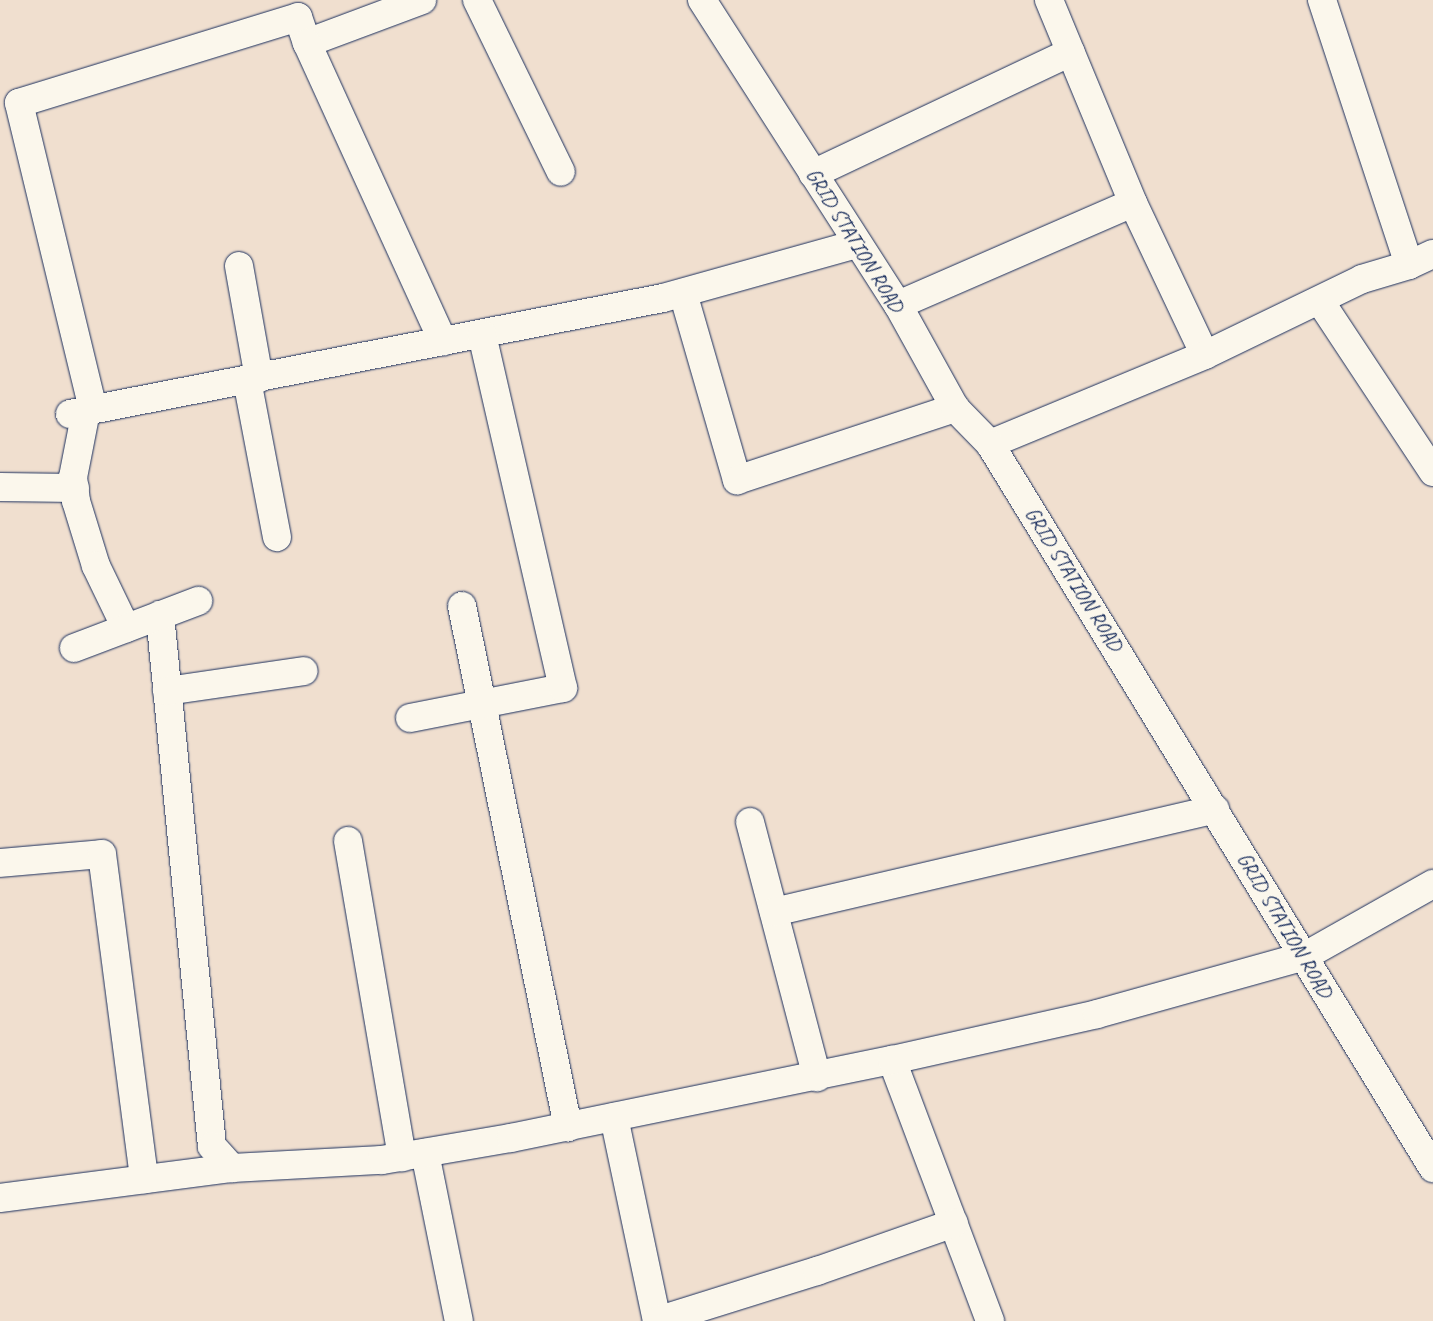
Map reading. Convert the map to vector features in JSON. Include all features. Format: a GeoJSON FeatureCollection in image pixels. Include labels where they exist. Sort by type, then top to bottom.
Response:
{"type":"FeatureCollection","features":[{"type":"Feature","properties":{"kind":"street"},"geometry":{"type":"LineString","coordinates":[[307,42],[422,0]]}},
{"type":"Feature","properties":{"kind":"street"},"geometry":{"type":"LineString","coordinates":[[477,0],[562,172]]}},
{"type":"Feature","properties":{"kind":"street","name":"GRID STATION ROAD"},"geometry":{"type":"LineString","coordinates":[[702,0],[857,244],[898,305],[955,408],[990,444],[1433,1168]]}},
{"type":"Feature","properties":{"kind":"street"},"geometry":{"type":"LineString","coordinates":[[1049,0],[1134,203],[1205,356]]}},
{"type":"Feature","properties":{"kind":"street"},"geometry":{"type":"LineString","coordinates":[[990,444],[1205,356],[1362,280],[1421,260],[1322,0]]}},
{"type":"Feature","properties":{"kind":"street"},"geometry":{"type":"LineString","coordinates":[[126,628],[96,566],[76,501],[73,477],[83,411],[19,103],[298,17],[307,42],[443,341]]}},
{"type":"Feature","properties":{"kind":"street"},"geometry":{"type":"LineString","coordinates":[[813,174],[1071,52]]}},
{"type":"Feature","properties":{"kind":"street"},"geometry":{"type":"LineString","coordinates":[[898,305],[1134,203]]}},
{"type":"Feature","properties":{"kind":"street"},"geometry":{"type":"LineString","coordinates":[[83,411],[683,293],[857,244]]}},
{"type":"Feature","properties":{"kind":"street"},"geometry":{"type":"LineString","coordinates":[[239,266],[253,379],[277,537]]}},
{"type":"Feature","properties":{"kind":"street"},"geometry":{"type":"LineString","coordinates":[[683,293],[737,480],[955,408]]}},
{"type":"Feature","properties":{"kind":"street"},"geometry":{"type":"LineString","coordinates":[[1320,301],[1433,472]]}},
{"type":"Feature","properties":{"kind":"street"},"geometry":{"type":"LineString","coordinates":[[410,718],[563,688],[482,334]]}},
{"type":"Feature","properties":{"kind":"street"},"geometry":{"type":"LineString","coordinates":[[0,487],[75,488]]}},
{"type":"Feature","properties":{"kind":"street"},"geometry":{"type":"LineString","coordinates":[[74,648],[198,601]]}},
{"type":"Feature","properties":{"kind":"street"},"geometry":{"type":"LineString","coordinates":[[462,606],[568,1127]]}},
{"type":"Feature","properties":{"kind":"street"},"geometry":{"type":"LineString","coordinates":[[160,615],[212,1146],[232,1168]]}},
{"type":"Feature","properties":{"kind":"street"},"geometry":{"type":"LineString","coordinates":[[167,691],[304,672]]}},
{"type":"Feature","properties":{"kind":"street"},"geometry":{"type":"LineString","coordinates":[[774,912],[1214,809]]}},
{"type":"Feature","properties":{"kind":"street"},"geometry":{"type":"LineString","coordinates":[[750,822],[817,1077]]}},
{"type":"Feature","properties":{"kind":"street"},"geometry":{"type":"LineString","coordinates":[[348,841],[414,1155],[459,1321]]}},
{"type":"Feature","properties":{"kind":"street"},"geometry":{"type":"LineString","coordinates":[[0,863],[102,854],[144,1179]]}},
{"type":"Feature","properties":{"kind":"street"},"geometry":{"type":"LineString","coordinates":[[0,1198],[232,1168],[382,1160],[568,1127],[817,1077],[1097,1014],[1305,956],[1433,884]]}},
{"type":"Feature","properties":{"kind":"street"},"geometry":{"type":"LineString","coordinates":[[892,1060],[990,1321]]}},
{"type":"Feature","properties":{"kind":"street"},"geometry":{"type":"LineString","coordinates":[[614,1117],[657,1321],[817,1271],[954,1224]]}}]}
